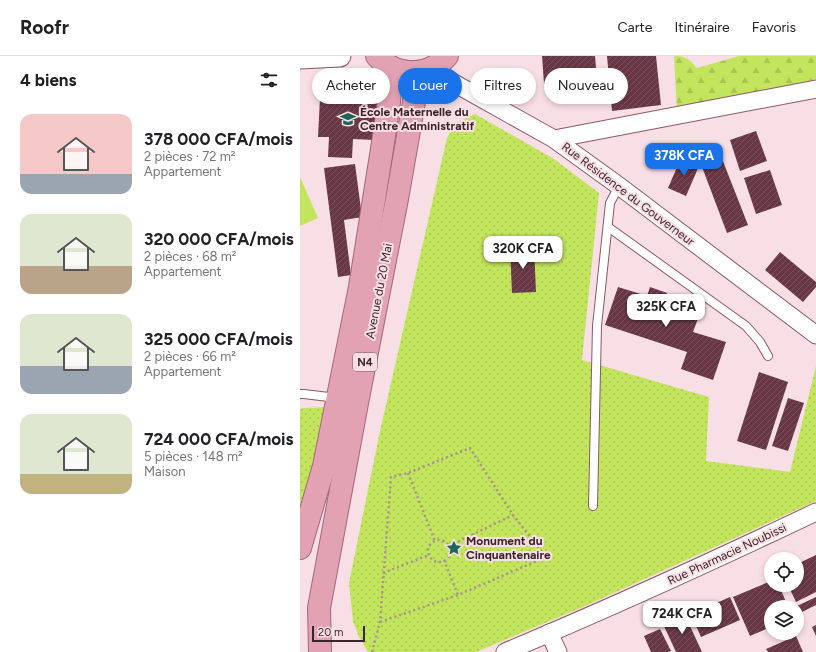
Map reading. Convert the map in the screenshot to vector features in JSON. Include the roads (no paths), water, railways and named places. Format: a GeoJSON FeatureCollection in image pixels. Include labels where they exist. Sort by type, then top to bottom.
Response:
{"type":"FeatureCollection","features":[{"type":"Feature","properties":{"kind":"highway"},"geometry":{"type":"LineString","coordinates":[[384,62],[408,72],[431,66]]}},
{"type":"Feature","properties":{"kind":"highway","name":"Avenue du 20 Mai"},"geometry":{"type":"LineString","coordinates":[[320,652],[319,608],[347,401],[361,280],[389,102],[384,62]]}},
{"type":"Feature","properties":{"kind":"highway","name":"Avenue du 20 Mai"},"geometry":{"type":"LineString","coordinates":[[300,548],[324,466],[347,401],[398,191],[414,102],[431,66]]}},
{"type":"Feature","properties":{"kind":"street"},"geometry":{"type":"LineString","coordinates":[[300,58],[340,56]]}},
{"type":"Feature","properties":{"kind":"street","name":"Rue Résidence du Gouverneur"},"geometry":{"type":"LineString","coordinates":[[431,66],[460,87],[554,139],[619,186],[816,335]]}},
{"type":"Feature","properties":{"kind":"street"},"geometry":{"type":"LineString","coordinates":[[554,139],[816,89]]}},
{"type":"Feature","properties":{"kind":"street","name":"Rue Pharmacie Noubissi"},"geometry":{"type":"LineString","coordinates":[[505,652],[614,605],[816,512]]}},
{"type":"Feature","properties":{"kind":"street"},"geometry":{"type":"LineString","coordinates":[[549,633],[558,652]]}},
{"type":"Feature","properties":{"kind":"lane"},"geometry":{"type":"LineString","coordinates":[[593,506],[596,326],[610,203],[619,186]]}},
{"type":"Feature","properties":{"kind":"lane"},"geometry":{"type":"LineString","coordinates":[[608,227],[746,326],[760,342],[768,356]]}},
{"type":"Feature","properties":{"kind":"lane"},"geometry":{"type":"LineString","coordinates":[[300,394],[347,401]]}},
{"type":"Feature","properties":{"kind":"place","name":"École Maternelle du Centre Administratif"},"geometry":{"type":"Point","coordinates":[348,119]}},
{"type":"Feature","properties":{"kind":"place","name":"Monument du Cinquantenaire"},"geometry":{"type":"Point","coordinates":[454,548]}}]}
